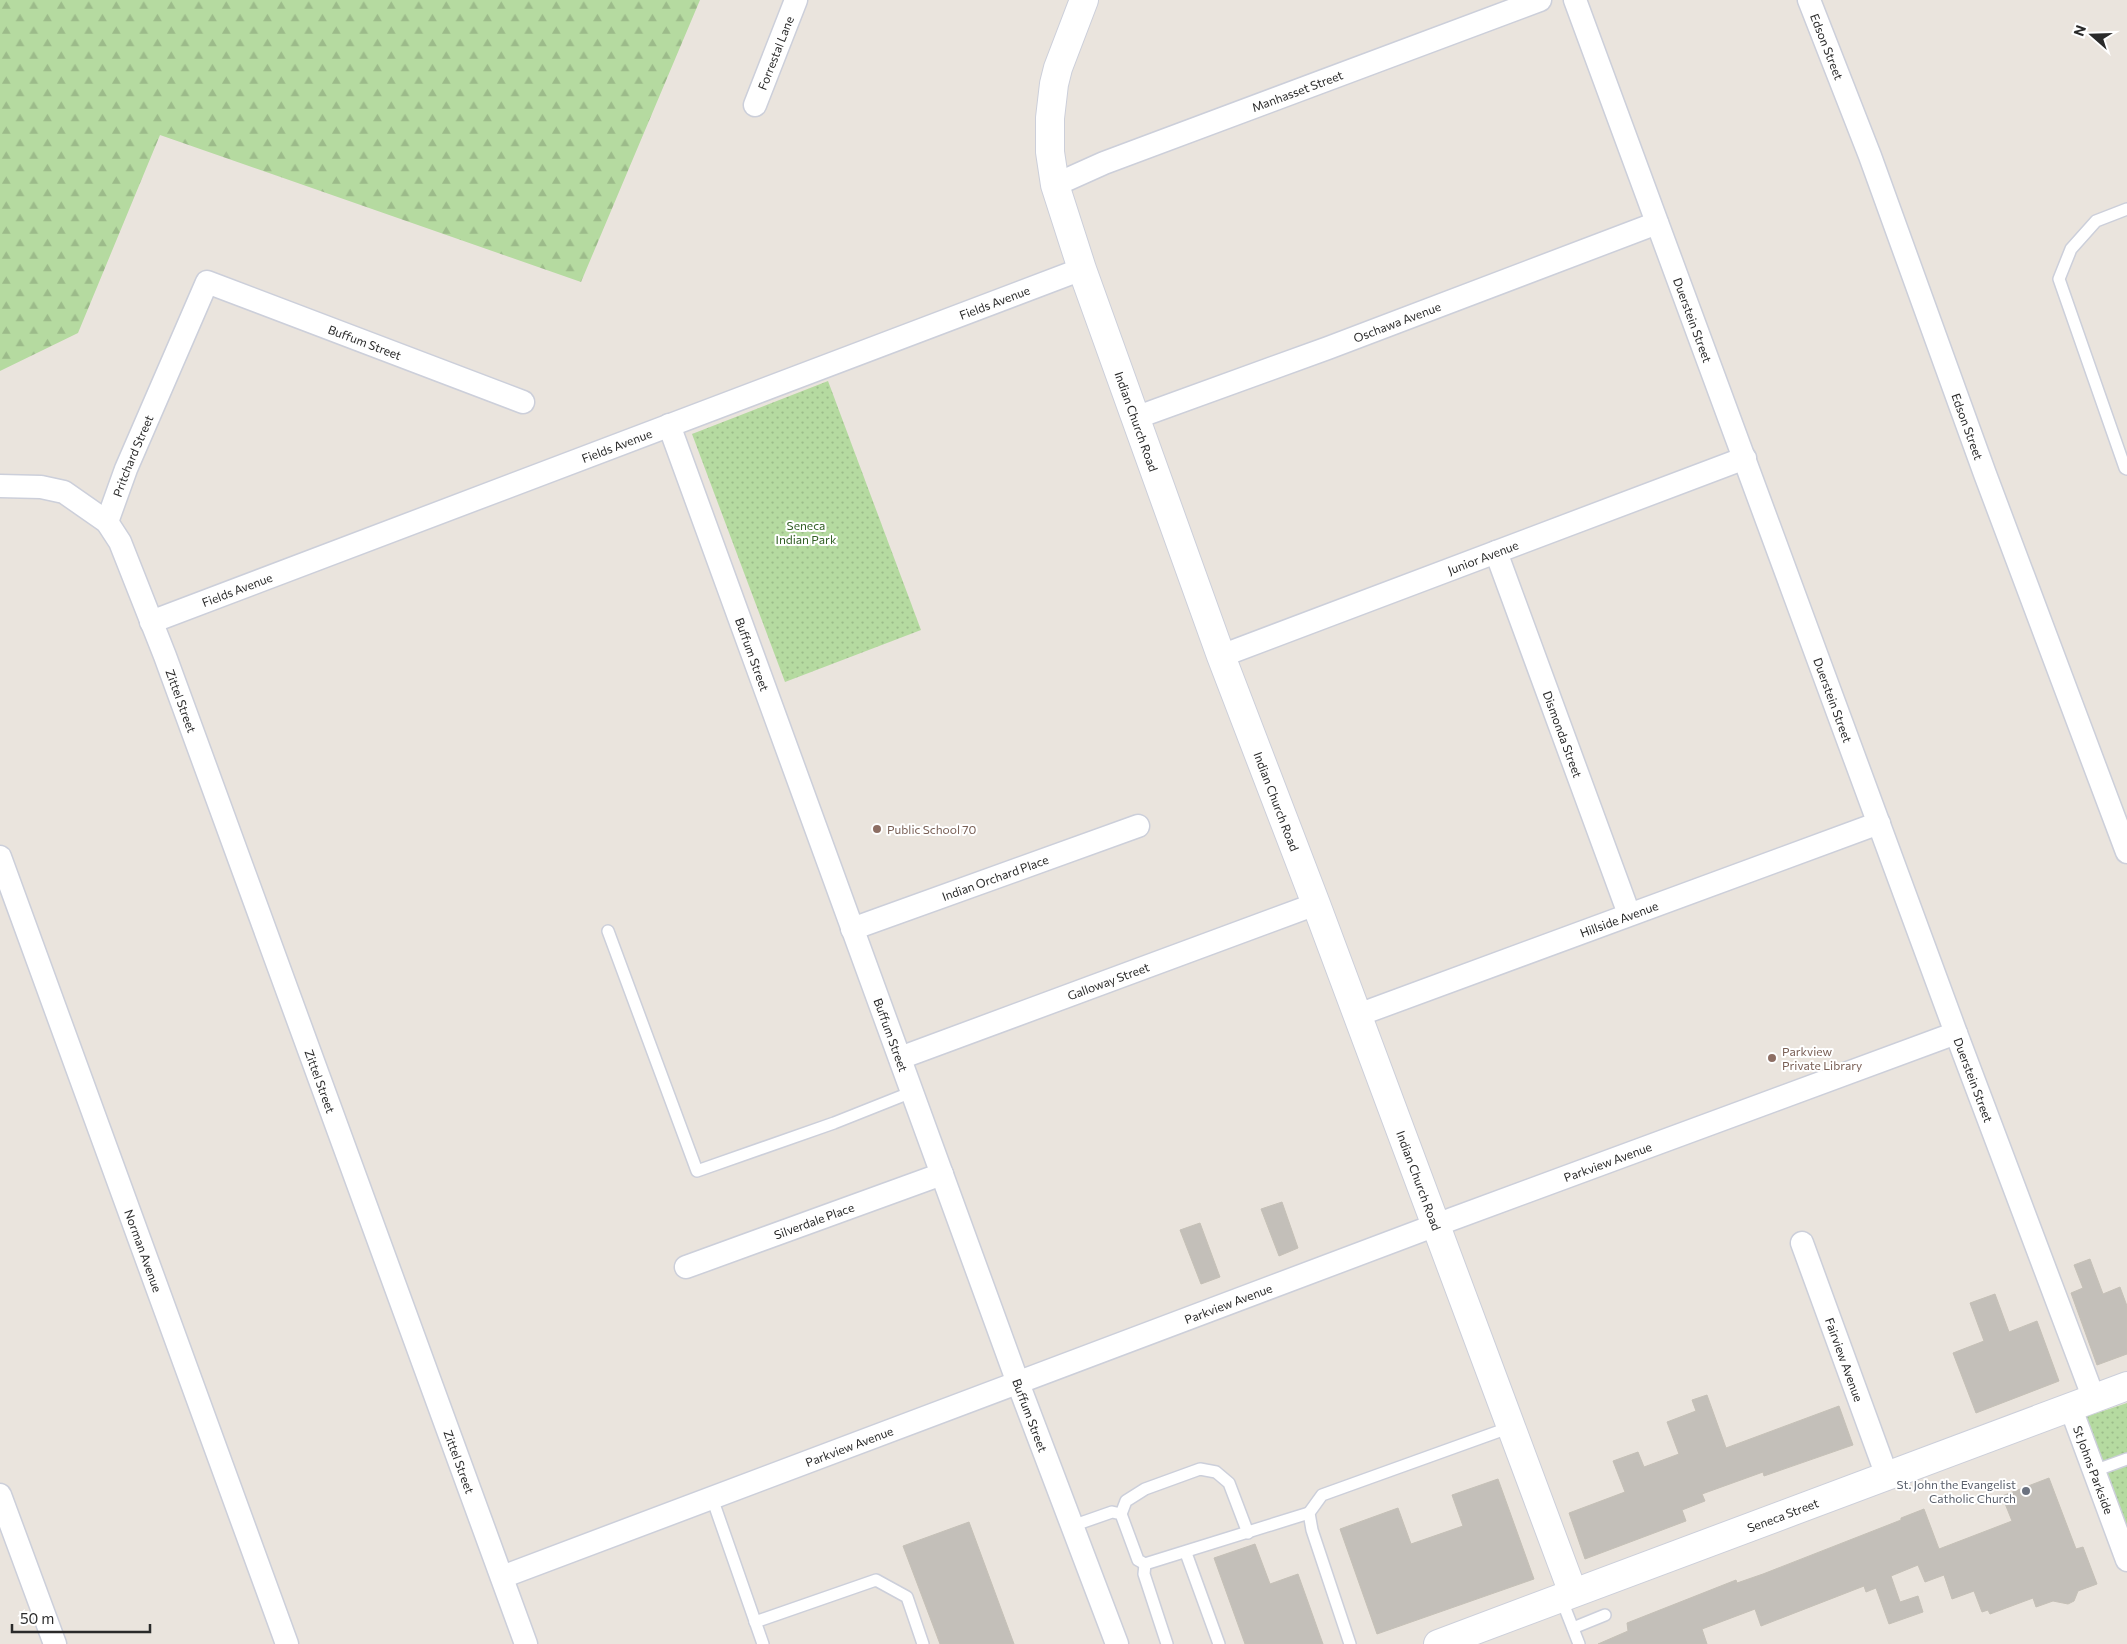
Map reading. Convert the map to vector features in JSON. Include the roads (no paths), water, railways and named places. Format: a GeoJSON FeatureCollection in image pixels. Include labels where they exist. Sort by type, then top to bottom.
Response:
{"type":"FeatureCollection","features":[{"type":"Feature","properties":{"kind":"street","name":"Forrestal Lane"},"geometry":{"type":"LineString","coordinates":[[754,105],[796,0]]}},
{"type":"Feature","properties":{"kind":"street","name":"Indian Church Road"},"geometry":{"type":"LineString","coordinates":[[1084,0],[1058,68],[1054,84],[1050,118],[1050,143],[1055,185],[1082,270],[1221,656],[1358,1015],[1511,1427],[1567,1596]]}},
{"type":"Feature","properties":{"kind":"street","name":"Duerstein Street"},"geometry":{"type":"LineString","coordinates":[[1575,0],[1956,1033],[2082,1402]]}},
{"type":"Feature","properties":{"kind":"street","name":"Edson Street"},"geometry":{"type":"LineString","coordinates":[[1809,0],[1870,156],[1985,474],[2127,852]]}},
{"type":"Feature","properties":{"kind":"street","name":"Manhasset Street"},"geometry":{"type":"LineString","coordinates":[[1055,185],[1104,163],[1536,1]]}},
{"type":"Feature","properties":{"kind":"street","name":"Oschawa Avenue"},"geometry":{"type":"LineString","coordinates":[[1135,418],[1328,348],[1657,223]]}},
{"type":"Feature","properties":{"kind":"street","name":"Fields Avenue"},"geometry":{"type":"LineString","coordinates":[[152,622],[1082,270]]}},
{"type":"Feature","properties":{"kind":"street","name":"Buffum Street"},"geometry":{"type":"LineString","coordinates":[[207,282],[523,402]]}},
{"type":"Feature","properties":{"kind":"street","name":"Pritchard Street"},"geometry":{"type":"LineString","coordinates":[[107,522],[126,469],[207,282]]}},
{"type":"Feature","properties":{"kind":"street","name":"Buffum Street"},"geometry":{"type":"LineString","coordinates":[[669,425],[1018,1383],[1116,1644]]}},
{"type":"Feature","properties":{"kind":"street","name":"Junior Avenue"},"geometry":{"type":"LineString","coordinates":[[1221,656],[1745,458]]}},
{"type":"Feature","properties":{"kind":"street"},"geometry":{"type":"LineString","coordinates":[[0,486],[41,487],[64,492],[107,522]]}},
{"type":"Feature","properties":{"kind":"street","name":"Zittel Street"},"geometry":{"type":"LineString","coordinates":[[107,522],[120,542],[152,622],[526,1644]]}},
{"type":"Feature","properties":{"kind":"street","name":"Dismonda Street"},"geometry":{"type":"LineString","coordinates":[[1496,552],[1629,914]]}},
{"type":"Feature","properties":{"kind":"street","name":"Hillside Avenue"},"geometry":{"type":"LineString","coordinates":[[1358,1015],[1879,822]]}},
{"type":"Feature","properties":{"kind":"street","name":"Indian Orchard Place"},"geometry":{"type":"LineString","coordinates":[[852,928],[1138,826]]}},
{"type":"Feature","properties":{"kind":"street","name":"Norman Avenue"},"geometry":{"type":"LineString","coordinates":[[0,857],[287,1644]]}},
{"type":"Feature","properties":{"kind":"street","name":"Galloway Street"},"geometry":{"type":"LineString","coordinates":[[900,1058],[1316,904]]}},
{"type":"Feature","properties":{"kind":"street","name":"Parkview Avenue"},"geometry":{"type":"LineString","coordinates":[[502,1577],[1436,1225],[1956,1033]]}},
{"type":"Feature","properties":{"kind":"street","name":"Silverdale Place"},"geometry":{"type":"LineString","coordinates":[[686,1267],[942,1174]]}},
{"type":"Feature","properties":{"kind":"street","name":"Fairview Avenue"},"geometry":{"type":"LineString","coordinates":[[1802,1243],[1887,1476]]}},
{"type":"Feature","properties":{"kind":"street","name":"Seneca Street"},"geometry":{"type":"LineString","coordinates":[[1451,1642],[1567,1596],[2127,1386]]}},
{"type":"Feature","properties":{"kind":"street","name":"St Johns Parkside"},"geometry":{"type":"LineString","coordinates":[[2082,1402],[2094,1472],[2127,1560]]}},
{"type":"Feature","properties":{"kind":"street"},"geometry":{"type":"LineString","coordinates":[[0,1495],[55,1644]]}},
{"type":"Feature","properties":{"kind":"lane"},"geometry":{"type":"LineString","coordinates":[[2127,209],[2096,220],[2071,249],[2059,279],[2127,469]]}},
{"type":"Feature","properties":{"kind":"lane"},"geometry":{"type":"LineString","coordinates":[[2116,442],[2127,438]]}},
{"type":"Feature","properties":{"kind":"lane"},"geometry":{"type":"LineString","coordinates":[[608,931],[697,1171],[834,1123],[912,1092]]}},
{"type":"Feature","properties":{"kind":"lane"},"geometry":{"type":"LineString","coordinates":[[1248,1533],[1229,1483],[1216,1472],[1200,1469],[1145,1490],[1126,1501],[1121,1514],[1138,1560],[1145,1564],[1186,1553],[1248,1533],[1309,1513],[1322,1495],[1511,1427]]}},
{"type":"Feature","properties":{"kind":"lane"},"geometry":{"type":"LineString","coordinates":[[2094,1472],[2127,1459]]}},
{"type":"Feature","properties":{"kind":"lane"},"geometry":{"type":"LineString","coordinates":[[712,1498],[763,1644]]}},
{"type":"Feature","properties":{"kind":"lane"},"geometry":{"type":"LineString","coordinates":[[1072,1526],[1112,1512],[1121,1514]]}},
{"type":"Feature","properties":{"kind":"lane"},"geometry":{"type":"LineString","coordinates":[[1309,1513],[1312,1530],[1350,1644]]}},
{"type":"Feature","properties":{"kind":"lane"},"geometry":{"type":"LineString","coordinates":[[1186,1553],[1219,1644]]}},
{"type":"Feature","properties":{"kind":"lane"},"geometry":{"type":"LineString","coordinates":[[1145,1564],[1144,1574],[1167,1644]]}},
{"type":"Feature","properties":{"kind":"lane"},"geometry":{"type":"LineString","coordinates":[[755,1622],[876,1580],[907,1596],[923,1644]]}},
{"type":"Feature","properties":{"kind":"lane"},"geometry":{"type":"LineString","coordinates":[[1567,1596],[1573,1628],[1579,1644]]}},
{"type":"Feature","properties":{"kind":"lane"},"geometry":{"type":"LineString","coordinates":[[1573,1628],[1605,1614]]}},
{"type":"Feature","properties":{"kind":"place","name":"Public School 70"},"geometry":{"type":"Point","coordinates":[877,829]}},
{"type":"Feature","properties":{"kind":"place","name":"Parkview Private Library"},"geometry":{"type":"Point","coordinates":[1772,1058]}},
{"type":"Feature","properties":{"kind":"place","name":"St. John the Evangelist Catholic Church"},"geometry":{"type":"Point","coordinates":[2026,1491]}},
{"type":"Feature","properties":{"kind":"park label","name":"Seneca Indian Park"},"geometry":{"type":"Point","coordinates":[806,532]}}]}
